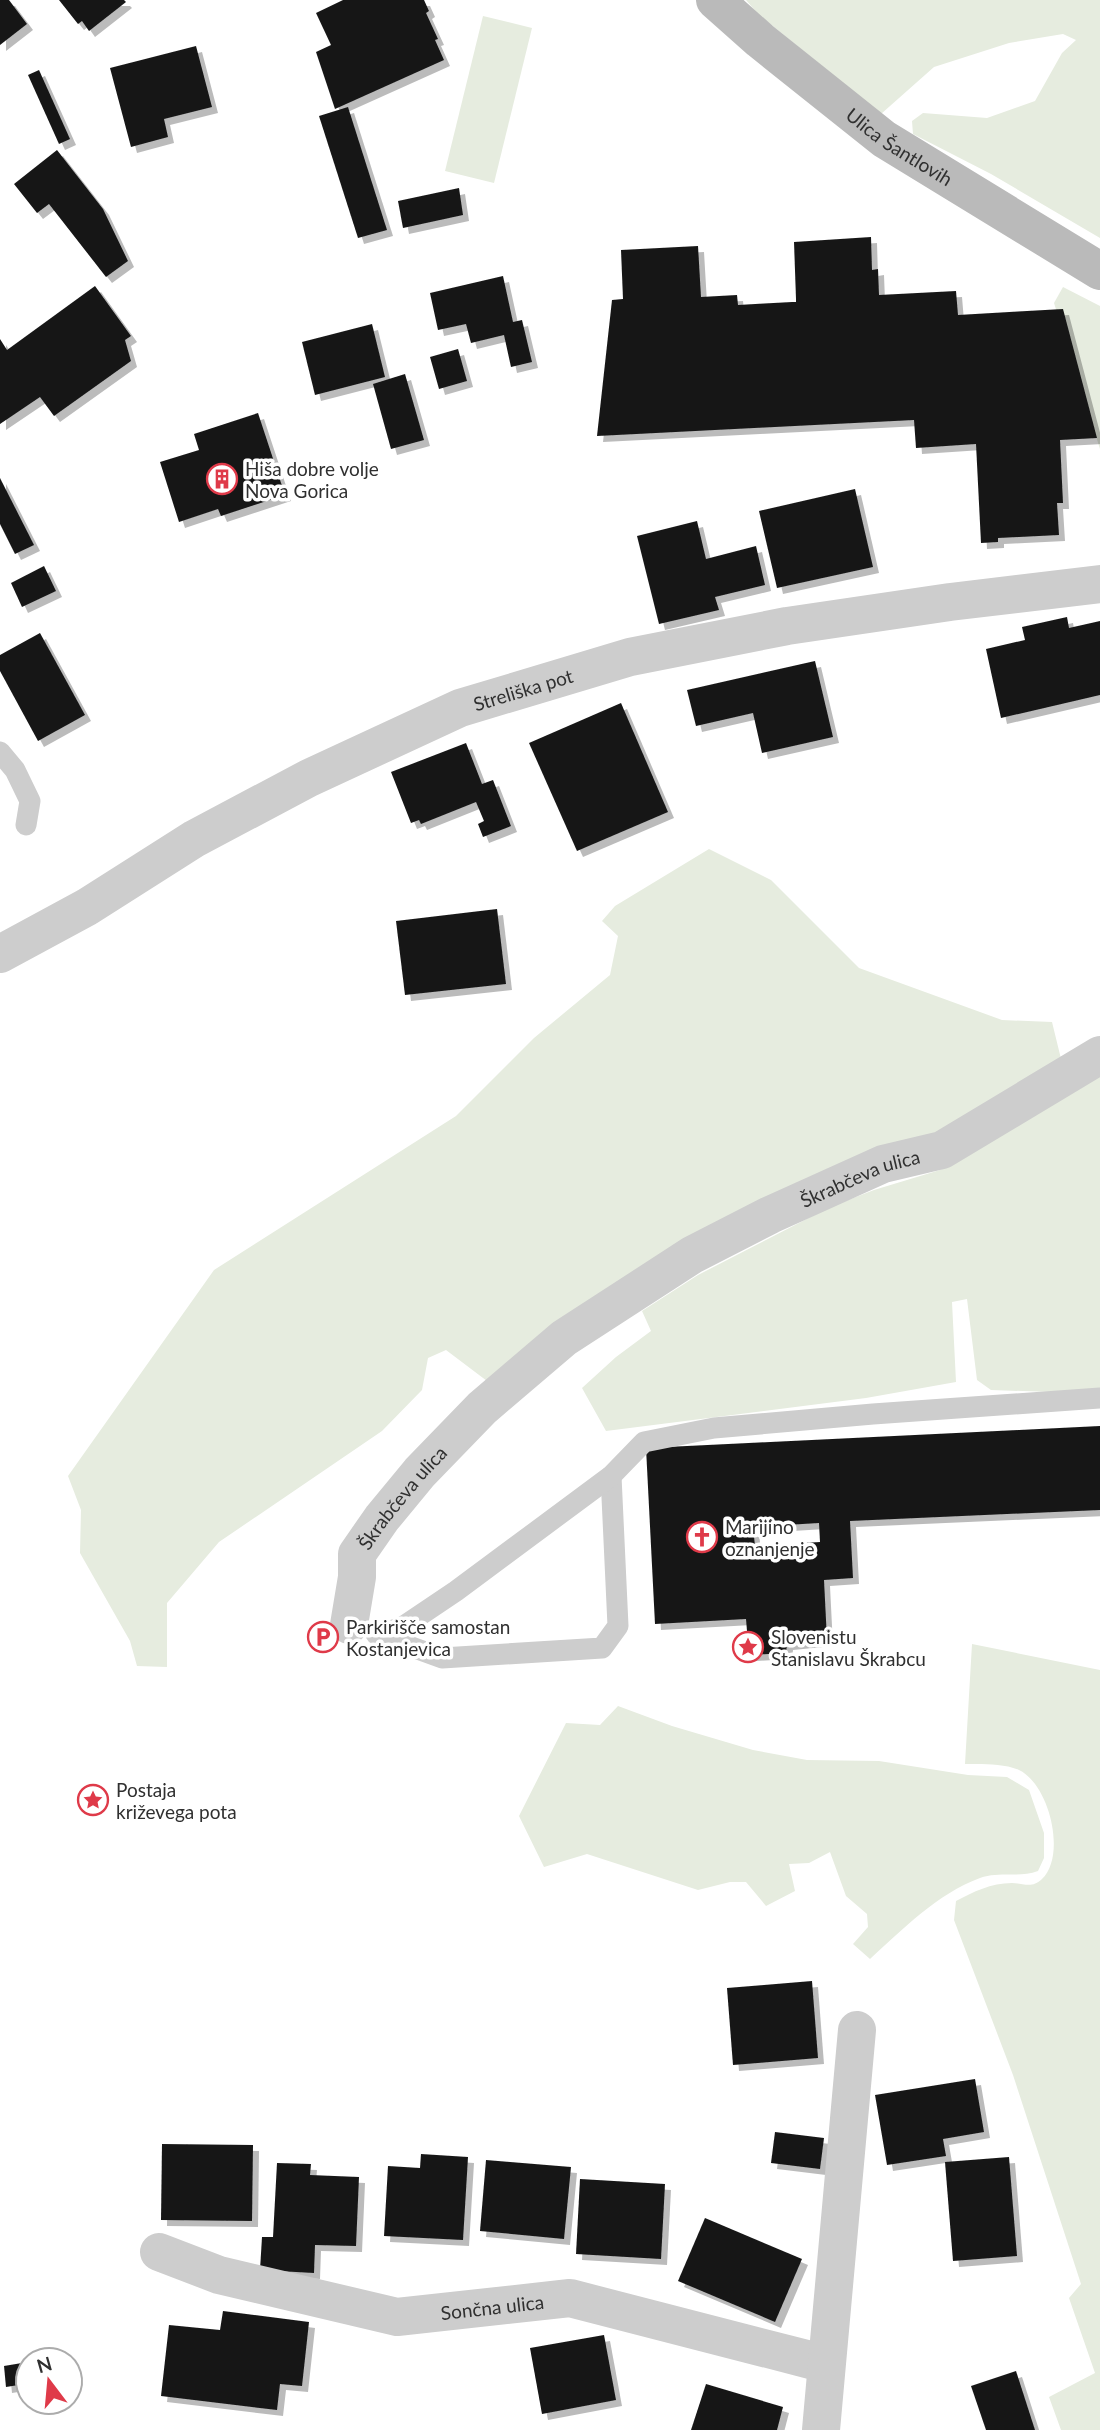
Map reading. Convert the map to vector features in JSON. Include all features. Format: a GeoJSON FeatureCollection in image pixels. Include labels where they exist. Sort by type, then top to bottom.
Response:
{"type":"FeatureCollection","features":[{"type":"Feature","properties":{"kind":"street","name":"Ulica Šantlovih"},"geometry":{"type":"LineString","coordinates":[[715,0],[760,40],[884,139],[1100,271]]}},
{"type":"Feature","properties":{"kind":"street","name":"Streliška pot"},"geometry":{"type":"LineString","coordinates":[[0,954],[87,907],[194,839],[309,778],[460,708],[630,657],[787,626],[1100,584]]}},
{"type":"Feature","properties":{"kind":"street","name":"Škrabčeva ulica"},"geometry":{"type":"LineString","coordinates":[[364,1630],[357,1577],[357,1554],[382,1518],[420,1472],[482,1408],[564,1338],[692,1255],[771,1215],[883,1164],[942,1150],[1100,1055]]}},
{"type":"Feature","properties":{"kind":"street"},"geometry":{"type":"LineString","coordinates":[[821,2430],[857,2030]]}},
{"type":"Feature","properties":{"kind":"street","name":"Sončna ulica"},"geometry":{"type":"LineString","coordinates":[[159,2252],[219,2275],[397,2317],[570,2298],[826,2364]]}},
{"type":"Feature","properties":{"kind":"lane"},"geometry":{"type":"LineString","coordinates":[[0,752],[15,770],[30,802],[26,825]]}},
{"type":"Feature","properties":{"kind":"lane"},"geometry":{"type":"LineString","coordinates":[[364,1630],[404,1626],[456,1591],[611,1476],[644,1442],[714,1428],[1100,1398]]}},
{"type":"Feature","properties":{"kind":"lane"},"geometry":{"type":"LineString","coordinates":[[364,1630],[442,1658],[602,1648],[618,1626],[611,1476]]}},
{"type":"Feature","properties":{"kind":"shaded area"},"geometry":{"type":"Polygon","coordinates":[[[746,0],[1100,0],[1100,238],[991,174],[913,134],[912,121],[923,113],[987,118],[1035,101],[1062,53],[1076,40],[1063,34],[1009,43],[934,67],[881,114],[758,14],[746,0]]]}},
{"type":"Feature","properties":{"kind":"shaded area"},"geometry":{"type":"Polygon","coordinates":[[[483,16],[532,28],[494,183],[445,171],[483,16]]]}},
{"type":"Feature","properties":{"kind":"shaded area"},"geometry":{"type":"Polygon","coordinates":[[[1063,287],[1100,306],[1100,449],[1054,303],[1063,287]]]}},
{"type":"Feature","properties":{"kind":"shaded area"},"geometry":{"type":"Polygon","coordinates":[[[709,849],[771,880],[859,968],[1002,1020],[1052,1022],[1063,1067],[487,1381],[446,1350],[428,1358],[422,1390],[382,1431],[219,1542],[167,1603],[167,1667],[137,1666],[130,1641],[80,1553],[81,1510],[68,1476],[214,1270],[456,1116],[534,1038],[610,975],[618,936],[602,921],[615,906],[709,849]]]}},
{"type":"Feature","properties":{"kind":"shaded area"},"geometry":{"type":"Polygon","coordinates":[[[1100,1074],[1100,1388],[1081,1393],[991,1390],[977,1380],[967,1299],[952,1302],[956,1382],[866,1398],[606,1431],[582,1388],[616,1357],[651,1331],[642,1311],[698,1275],[830,1207],[940,1170],[1100,1074]]]}},
{"type":"Feature","properties":{"kind":"shaded area"},"geometry":{"type":"Polygon","coordinates":[[[972,1644],[1100,1670],[1100,2430],[1061,2430],[1049,2397],[1095,2373],[1069,2298],[1081,2284],[1013,2075],[954,1920],[956,1901],[976,1891],[1004,1883],[1031,1885],[1038,1882],[1049,1868],[1053,1854],[1054,1838],[1046,1804],[1030,1778],[1019,1770],[1006,1766],[965,1764],[972,1644]]]}},
{"type":"Feature","properties":{"kind":"shaded area"},"geometry":{"type":"Polygon","coordinates":[[[618,1706],[672,1726],[753,1750],[807,1760],[879,1761],[968,1775],[1007,1777],[1029,1790],[1044,1833],[1044,1858],[1038,1871],[987,1876],[949,1893],[921,1913],[870,1959],[853,1944],[868,1927],[867,1914],[846,1896],[830,1852],[809,1863],[789,1864],[795,1891],[766,1906],[746,1882],[730,1882],[698,1890],[587,1854],[544,1867],[519,1816],[566,1723],[600,1725],[618,1706]]]}},
{"type":"Feature","properties":{"kind":"building"},"geometry":{"type":"Polygon","coordinates":[[[0,0],[9,0],[27,24],[0,45],[0,0]]]}},
{"type":"Feature","properties":{"kind":"building"},"geometry":{"type":"Polygon","coordinates":[[[59,0],[126,2],[89,31],[82,21],[78,24],[59,0]]]}},
{"type":"Feature","properties":{"kind":"building"},"geometry":{"type":"Polygon","coordinates":[[[343,0],[424,0],[429,11],[426,13],[438,39],[435,40],[444,60],[335,109],[316,52],[331,45],[316,13],[343,0]]]}},
{"type":"Feature","properties":{"kind":"building"},"geometry":{"type":"Polygon","coordinates":[[[196,46],[212,107],[164,119],[168,137],[131,147],[110,68],[196,46]]]}},
{"type":"Feature","properties":{"kind":"building"},"geometry":{"type":"Polygon","coordinates":[[[39,70],[70,139],[59,144],[28,75],[39,70]]]}},
{"type":"Feature","properties":{"kind":"building"},"geometry":{"type":"Polygon","coordinates":[[[348,107],[387,230],[358,238],[319,116],[348,107]]]}},
{"type":"Feature","properties":{"kind":"building"},"geometry":{"type":"Polygon","coordinates":[[[57,150],[103,209],[128,261],[106,277],[49,204],[37,213],[14,184],[57,150]]]}},
{"type":"Feature","properties":{"kind":"building"},"geometry":{"type":"Polygon","coordinates":[[[459,188],[463,215],[403,228],[398,201],[459,188]]]}},
{"type":"Feature","properties":{"kind":"building"},"geometry":{"type":"Polygon","coordinates":[[[871,237],[872,270],[878,269],[879,295],[956,291],[958,315],[1063,309],[1097,438],[1060,440],[1063,503],[1057,503],[1059,535],[998,538],[998,542],[981,543],[976,444],[916,448],[914,420],[597,436],[612,300],[623,299],[621,250],[698,246],[701,297],[737,295],[738,305],[796,302],[794,242],[871,237]]]}},
{"type":"Feature","properties":{"kind":"building"},"geometry":{"type":"Polygon","coordinates":[[[503,276],[513,322],[522,320],[532,362],[511,367],[504,335],[471,343],[466,324],[438,330],[430,293],[503,276]]]}},
{"type":"Feature","properties":{"kind":"building"},"geometry":{"type":"Polygon","coordinates":[[[95,286],[131,336],[125,340],[131,361],[54,416],[40,397],[0,424],[0,339],[7,350],[95,286]]]}},
{"type":"Feature","properties":{"kind":"building"},"geometry":{"type":"Polygon","coordinates":[[[372,324],[385,377],[315,395],[302,342],[372,324]]]}},
{"type":"Feature","properties":{"kind":"building"},"geometry":{"type":"Polygon","coordinates":[[[458,349],[467,381],[439,389],[430,357],[458,349]]]}},
{"type":"Feature","properties":{"kind":"building"},"geometry":{"type":"Polygon","coordinates":[[[405,374],[424,440],[391,449],[373,384],[405,374]]]}},
{"type":"Feature","properties":{"kind":"building","name":"Hiša dobre volje Nova Gorica"},"geometry":{"type":"Polygon","coordinates":[[[258,413],[285,495],[221,516],[218,509],[179,522],[160,462],[199,450],[194,434],[258,413]]]}},
{"type":"Feature","properties":{"kind":"building"},"geometry":{"type":"Polygon","coordinates":[[[0,478],[34,545],[15,554],[0,524],[0,478]]]}},
{"type":"Feature","properties":{"kind":"building"},"geometry":{"type":"Polygon","coordinates":[[[855,489],[873,567],[777,588],[759,511],[855,489]]]}},
{"type":"Feature","properties":{"kind":"building"},"geometry":{"type":"Polygon","coordinates":[[[697,521],[706,559],[756,546],[765,585],[715,597],[719,610],[659,624],[637,536],[697,521]]]}},
{"type":"Feature","properties":{"kind":"building"},"geometry":{"type":"Polygon","coordinates":[[[44,566],[56,591],[22,607],[11,583],[44,566]]]}},
{"type":"Feature","properties":{"kind":"building"},"geometry":{"type":"Polygon","coordinates":[[[1067,617],[1069,628],[1100,621],[1100,695],[1001,718],[986,649],[1025,640],[1022,627],[1067,617]]]}},
{"type":"Feature","properties":{"kind":"building"},"geometry":{"type":"Polygon","coordinates":[[[40,633],[85,715],[38,741],[0,671],[0,655],[40,633]]]}},
{"type":"Feature","properties":{"kind":"building"},"geometry":{"type":"Polygon","coordinates":[[[815,661],[833,737],[762,753],[753,713],[696,726],[687,690],[815,661]]]}},
{"type":"Feature","properties":{"kind":"building"},"geometry":{"type":"Polygon","coordinates":[[[621,703],[668,812],[577,851],[529,743],[621,703]]]}},
{"type":"Feature","properties":{"kind":"building"},"geometry":{"type":"Polygon","coordinates":[[[466,743],[482,784],[493,780],[511,826],[483,837],[478,824],[484,821],[476,802],[421,824],[419,820],[411,823],[391,772],[466,743]]]}},
{"type":"Feature","properties":{"kind":"building"},"geometry":{"type":"Polygon","coordinates":[[[497,909],[506,984],[405,995],[396,921],[497,909]]]}},
{"type":"Feature","properties":{"kind":"building"},"geometry":{"type":"Polygon","coordinates":[[[1100,1426],[1100,1510],[850,1521],[853,1578],[824,1580],[827,1640],[787,1644],[786,1653],[749,1655],[746,1619],[655,1624],[646,1448],[1100,1426]],[[819,1523],[753,1527],[755,1546],[820,1542],[819,1523]]]}},
{"type":"Feature","properties":{"kind":"building"},"geometry":{"type":"Polygon","coordinates":[[[812,1981],[818,2058],[733,2065],[727,1988],[812,1981]]]}},
{"type":"Feature","properties":{"kind":"building"},"geometry":{"type":"Polygon","coordinates":[[[975,2079],[984,2132],[943,2139],[946,2156],[887,2165],[875,2095],[975,2079]]]}},
{"type":"Feature","properties":{"kind":"building"},"geometry":{"type":"Polygon","coordinates":[[[775,2132],[824,2138],[820,2169],[771,2163],[775,2132]]]}},
{"type":"Feature","properties":{"kind":"building"},"geometry":{"type":"Polygon","coordinates":[[[162,2144],[253,2145],[252,2221],[161,2220],[162,2144]]]}},
{"type":"Feature","properties":{"kind":"building"},"geometry":{"type":"Polygon","coordinates":[[[421,2154],[468,2157],[463,2240],[384,2236],[388,2166],[420,2168],[421,2154]]]}},
{"type":"Feature","properties":{"kind":"building"},"geometry":{"type":"Polygon","coordinates":[[[1009,2157],[1017,2256],[953,2261],[945,2162],[1009,2157]]]}},
{"type":"Feature","properties":{"kind":"building"},"geometry":{"type":"Polygon","coordinates":[[[486,2160],[571,2167],[564,2239],[480,2231],[486,2160]]]}},
{"type":"Feature","properties":{"kind":"building"},"geometry":{"type":"Polygon","coordinates":[[[277,2163],[311,2164],[310,2175],[359,2177],[356,2246],[315,2245],[314,2273],[260,2270],[262,2237],[273,2237],[277,2163]]]}},
{"type":"Feature","properties":{"kind":"building"},"geometry":{"type":"Polygon","coordinates":[[[580,2179],[665,2184],[661,2259],[576,2254],[580,2179]]]}},
{"type":"Feature","properties":{"kind":"building"},"geometry":{"type":"Polygon","coordinates":[[[705,2218],[802,2259],[775,2322],[678,2281],[705,2218]]]}},
{"type":"Feature","properties":{"kind":"building"},"geometry":{"type":"Polygon","coordinates":[[[223,2311],[309,2322],[302,2386],[280,2384],[277,2410],[161,2396],[169,2325],[220,2330],[223,2311]]]}},
{"type":"Feature","properties":{"kind":"building"},"geometry":{"type":"Polygon","coordinates":[[[604,2335],[616,2400],[542,2414],[530,2348],[604,2335]]]}},
{"type":"Feature","properties":{"kind":"building"},"geometry":{"type":"Polygon","coordinates":[[[14,2364],[14,2386],[6,2387],[4,2366],[14,2364]]]}},
{"type":"Feature","properties":{"kind":"building"},"geometry":{"type":"Polygon","coordinates":[[[1016,2371],[1035,2430],[986,2430],[971,2386],[1016,2371]]]}},
{"type":"Feature","properties":{"kind":"building"},"geometry":{"type":"Polygon","coordinates":[[[706,2384],[783,2407],[777,2430],[691,2430],[706,2384]]]}},
{"type":"Feature","properties":{"kind":"place","name":"Hiša dobre volje Nova Gorica"},"geometry":{"type":"Point","coordinates":[222,479]}},
{"type":"Feature","properties":{"kind":"place","name":"Marijino oznanjenje"},"geometry":{"type":"Point","coordinates":[702,1537]}},
{"type":"Feature","properties":{"kind":"place","name":"Parkirišče samostan Kostanjevica"},"geometry":{"type":"Point","coordinates":[323,1637]}},
{"type":"Feature","properties":{"kind":"place","name":"Slovenistu Stanislavu Škrabcu"},"geometry":{"type":"Point","coordinates":[748,1647]}},
{"type":"Feature","properties":{"kind":"place","name":"Postaja križevega pota"},"geometry":{"type":"Point","coordinates":[93,1800]}}]}
